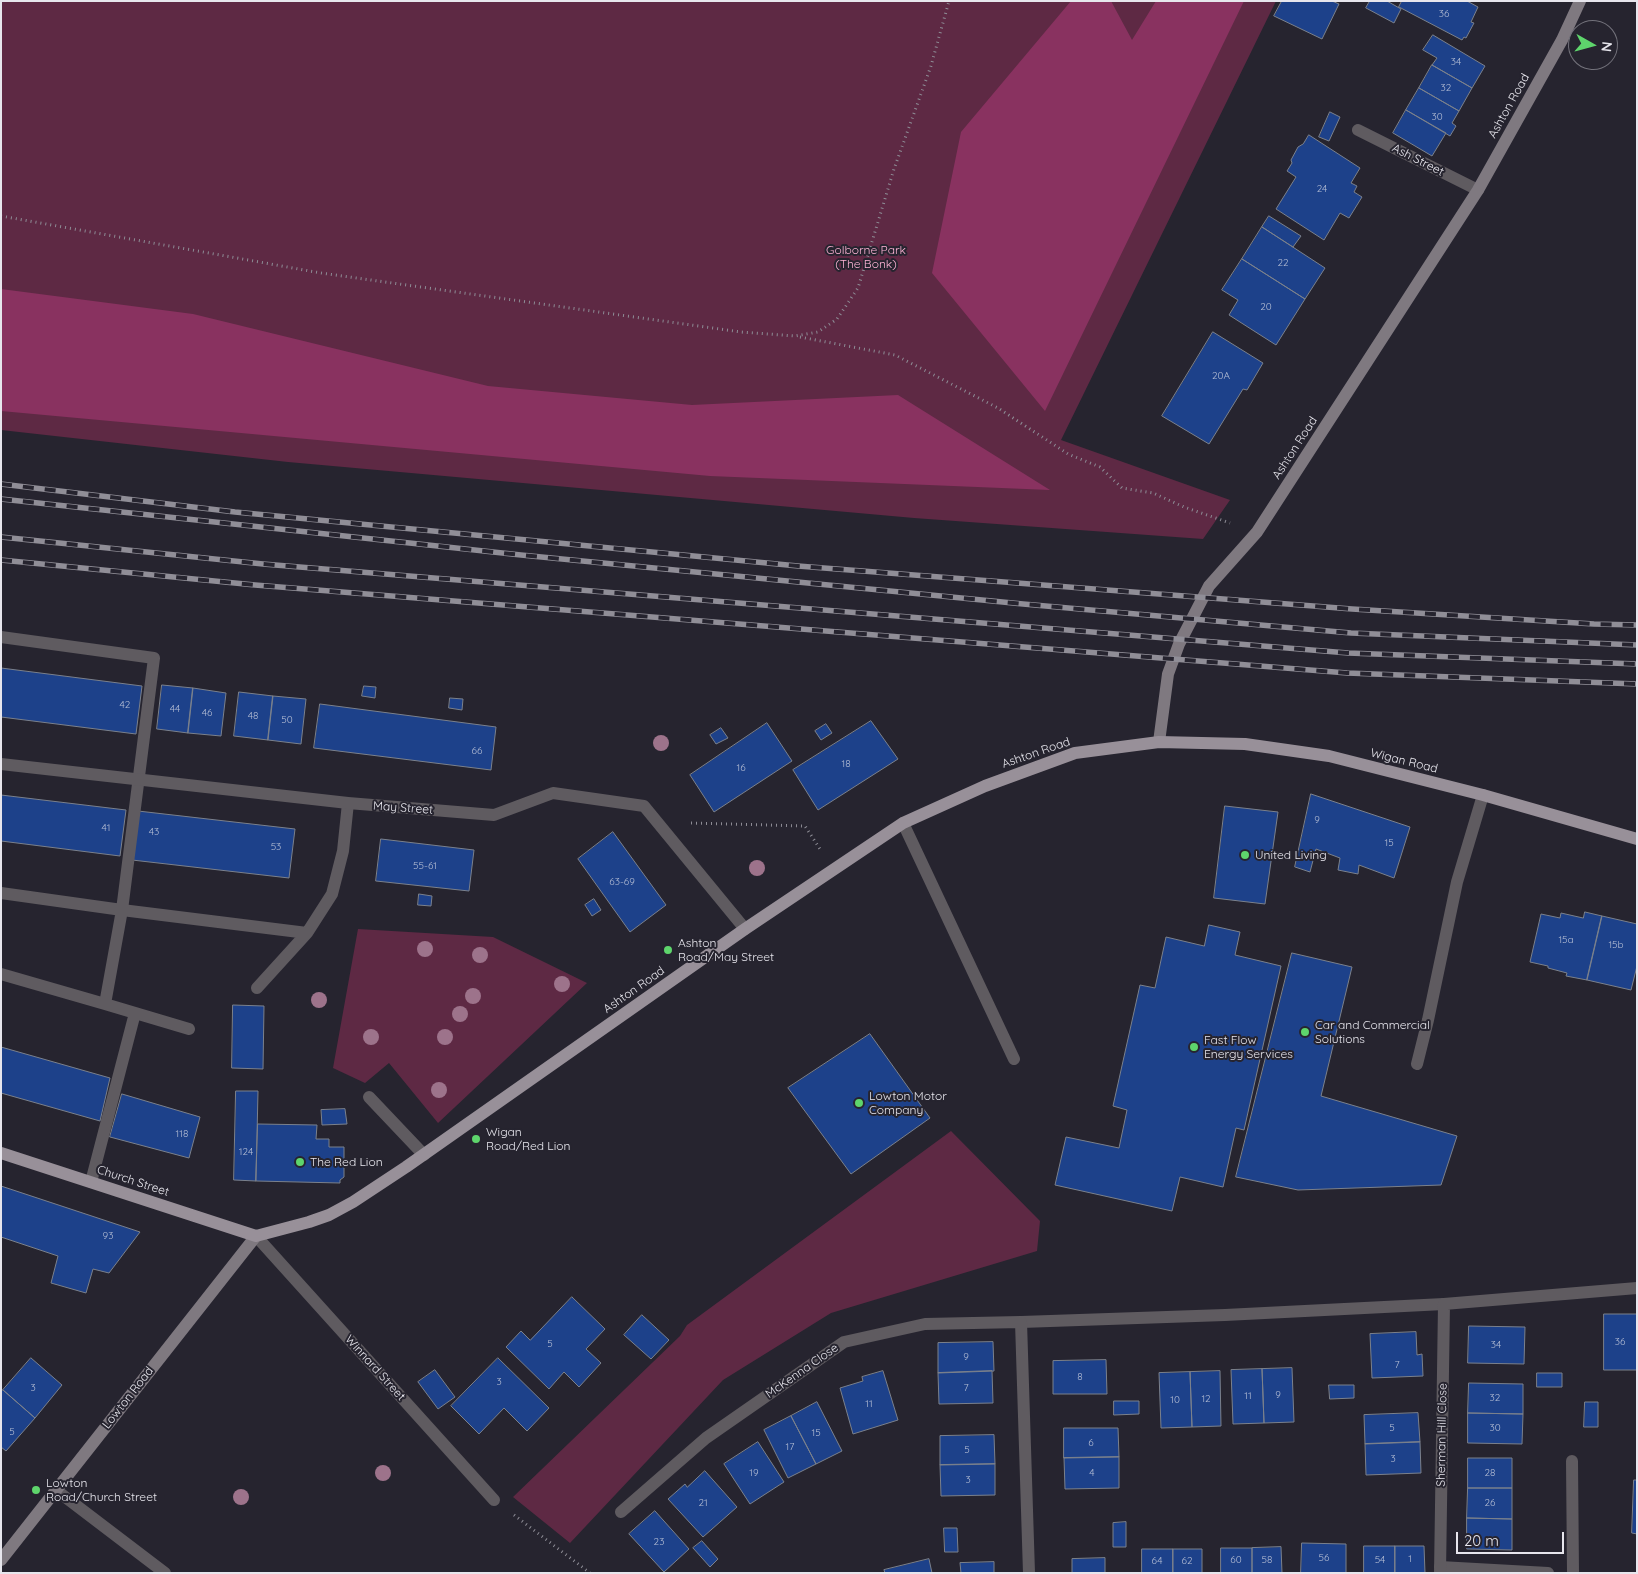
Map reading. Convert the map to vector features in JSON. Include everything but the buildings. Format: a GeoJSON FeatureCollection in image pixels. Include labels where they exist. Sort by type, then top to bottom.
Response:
{"type":"FeatureCollection","features":[{"type":"Feature","properties":{"kind":"main road","name":"Ashton Road"},"geometry":{"type":"LineString","coordinates":[[256,1236],[309,1222],[353,1202],[424,1155],[745,929],[903,823],[985,786],[1075,753],[1159,742],[1168,674],[1188,622],[1209,586],[1257,532],[1478,190],[1562,40],[1580,1]]}},
{"type":"Feature","properties":{"kind":"main road","name":"Wigan Road"},"geometry":{"type":"LineString","coordinates":[[1159,742],[1245,744],[1329,756],[1483,795],[1637,839]]}},
{"type":"Feature","properties":{"kind":"main road","name":"Church Street"},"geometry":{"type":"LineString","coordinates":[[1,1154],[256,1236]]}},
{"type":"Feature","properties":{"kind":"main road","name":"Lowton Road"},"geometry":{"type":"LineString","coordinates":[[1,1560],[256,1236]]}},
{"type":"Feature","properties":{"kind":"street","name":"Ash Street"},"geometry":{"type":"LineString","coordinates":[[1358,130],[1478,190]]}},
{"type":"Feature","properties":{"kind":"street"},"geometry":{"type":"LineString","coordinates":[[1,637],[154,658],[122,910],[105,1004]]}},
{"type":"Feature","properties":{"kind":"street","name":"May Street"},"geometry":{"type":"LineString","coordinates":[[1,764],[348,803],[494,815],[553,793],[644,806],[745,929]]}},
{"type":"Feature","properties":{"kind":"street"},"geometry":{"type":"LineString","coordinates":[[1417,1064],[1457,882],[1483,795]]}},
{"type":"Feature","properties":{"kind":"street"},"geometry":{"type":"LineString","coordinates":[[257,988],[307,933],[332,894],[343,852],[348,803]]}},
{"type":"Feature","properties":{"kind":"street"},"geometry":{"type":"LineString","coordinates":[[903,823],[1014,1059]]}},
{"type":"Feature","properties":{"kind":"street"},"geometry":{"type":"LineString","coordinates":[[1,893],[307,933]]}},
{"type":"Feature","properties":{"kind":"street"},"geometry":{"type":"LineString","coordinates":[[1,974],[189,1029]]}},
{"type":"Feature","properties":{"kind":"street"},"geometry":{"type":"LineString","coordinates":[[91,1182],[135,1013]]}},
{"type":"Feature","properties":{"kind":"street"},"geometry":{"type":"LineString","coordinates":[[369,1097],[424,1155]]}},
{"type":"Feature","properties":{"kind":"street","name":"Winnard Street"},"geometry":{"type":"LineString","coordinates":[[256,1236],[494,1500]]}},
{"type":"Feature","properties":{"kind":"street"},"geometry":{"type":"LineString","coordinates":[[1444,1304],[1637,1288]]}},
{"type":"Feature","properties":{"kind":"street","name":"McKenna Close"},"geometry":{"type":"LineString","coordinates":[[621,1512],[706,1438],[844,1342],[925,1324],[1225,1315],[1444,1304]]}},
{"type":"Feature","properties":{"kind":"street","name":"Sherman Hill Close"},"geometry":{"type":"LineString","coordinates":[[1444,1304],[1440,1570],[1548,1573]]}},
{"type":"Feature","properties":{"kind":"street"},"geometry":{"type":"LineString","coordinates":[[1021,1322],[1029,1573]]}},
{"type":"Feature","properties":{"kind":"street"},"geometry":{"type":"LineString","coordinates":[[1572,1461],[1574,1573]]}},
{"type":"Feature","properties":{"kind":"street"},"geometry":{"type":"LineString","coordinates":[[56,1490],[165,1573]]}},
{"type":"Feature","properties":{"kind":"path"},"geometry":{"type":"LineString","coordinates":[[795,336],[818,332],[837,319],[858,288],[894,169],[931,66],[949,1]]}},
{"type":"Feature","properties":{"kind":"path"},"geometry":{"type":"LineString","coordinates":[[1,216],[321,273],[741,332],[795,336],[894,355],[998,408],[1068,454],[1100,467],[1122,488],[1153,493],[1257,532]]}},
{"type":"Feature","properties":{"kind":"path"},"geometry":{"type":"LineString","coordinates":[[658,822],[805,826],[834,869]]}},
{"type":"Feature","properties":{"kind":"path"},"geometry":{"type":"LineString","coordinates":[[494,1500],[590,1573]]}},
{"type":"Feature","properties":{"kind":"green space","name":"Golborne Park (The Bonk)"},"geometry":{"type":"Polygon","coordinates":[[[1,1],[1276,1],[1061,440],[1230,500],[1203,539],[914,518],[288,462],[1,430],[1,1]]]}},
{"type":"Feature","properties":{"kind":"green space"},"geometry":{"type":"Polygon","coordinates":[[[358,929],[493,937],[587,983],[438,1123],[389,1063],[365,1083],[333,1068],[358,929]]]}},
{"type":"Feature","properties":{"kind":"green space"},"geometry":{"type":"Polygon","coordinates":[[[951,1131],[1040,1221],[1037,1251],[831,1313],[723,1380],[570,1543],[513,1497],[680,1336],[687,1325],[951,1131]]]}},
{"type":"Feature","properties":{"kind":"shaded area"},"geometry":{"type":"Polygon","coordinates":[[[1071,1],[1111,1],[1132,40],[1156,1],[1244,1],[1045,411],[932,273],[961,132],[1071,1]]]}},
{"type":"Feature","properties":{"kind":"shaded area"},"geometry":{"type":"Polygon","coordinates":[[[1,289],[193,314],[488,386],[692,405],[898,395],[1050,490],[710,476],[1,411],[1,289]]]}},
{"type":"Feature","properties":{"kind":"railway"},"geometry":{"type":"LineString","coordinates":[[1,484],[235,512],[798,566],[1352,609],[1637,625]]}},
{"type":"Feature","properties":{"kind":"railway"},"geometry":{"type":"LineString","coordinates":[[1,499],[521,555],[1023,604],[1351,633],[1637,645]]}},
{"type":"Feature","properties":{"kind":"railway"},"geometry":{"type":"LineString","coordinates":[[1,537],[263,564],[1348,653],[1637,664]]}},
{"type":"Feature","properties":{"kind":"railway"},"geometry":{"type":"LineString","coordinates":[[1,560],[255,585],[1347,673],[1637,684]]}},
{"type":"Feature","properties":{"kind":"place","name":"United Living"},"geometry":{"type":"Point","coordinates":[1245,855]}},
{"type":"Feature","properties":{"kind":"place","name":"Ashton Road/May Street"},"geometry":{"type":"Point","coordinates":[668,950]}},
{"type":"Feature","properties":{"kind":"place","name":"Car and Commercial Solutions"},"geometry":{"type":"Point","coordinates":[1305,1032]}},
{"type":"Feature","properties":{"kind":"place","name":"Fast Flow Energy Services"},"geometry":{"type":"Point","coordinates":[1194,1047]}},
{"type":"Feature","properties":{"kind":"place","name":"Lowton Motor Company"},"geometry":{"type":"Point","coordinates":[859,1103]}},
{"type":"Feature","properties":{"kind":"place","name":"Wigan Road/Red Lion"},"geometry":{"type":"Point","coordinates":[476,1139]}},
{"type":"Feature","properties":{"kind":"place","name":"The Red Lion"},"geometry":{"type":"Point","coordinates":[300,1162]}},
{"type":"Feature","properties":{"kind":"place","name":"Lowton Road/Church Street"},"geometry":{"type":"Point","coordinates":[36,1490]}}]}
